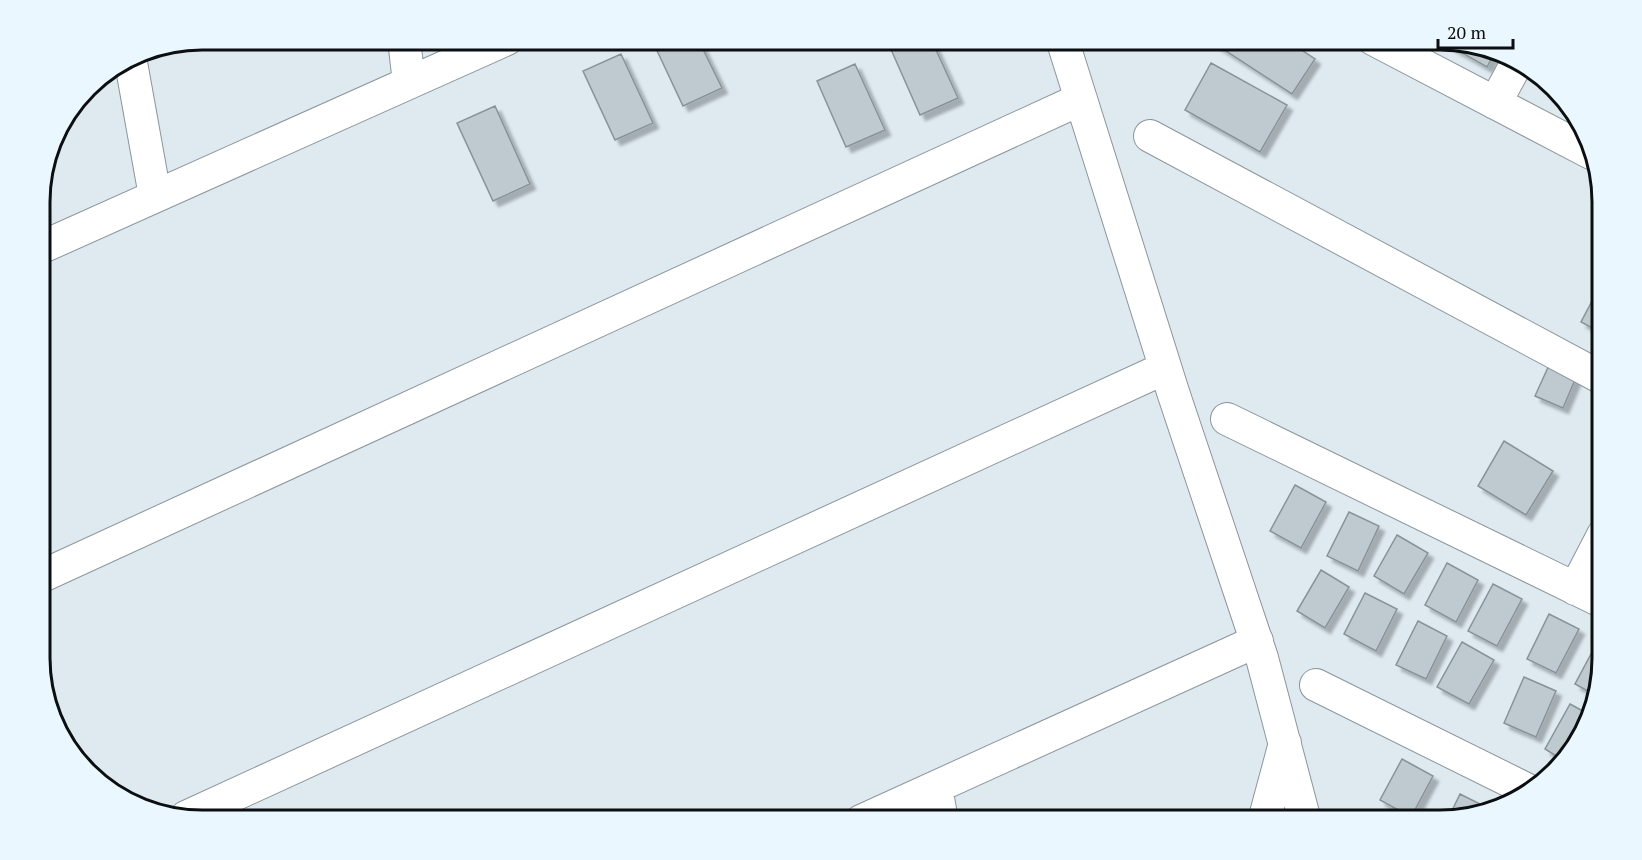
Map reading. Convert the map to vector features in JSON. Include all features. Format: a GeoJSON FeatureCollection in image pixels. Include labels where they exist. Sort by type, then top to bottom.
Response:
{"type":"FeatureCollection","features":[{"type":"Feature","properties":{"kind":"street"},"geometry":{"type":"LineString","coordinates":[[405,50],[409,82]]}},
{"type":"Feature","properties":{"kind":"street"},"geometry":{"type":"LineString","coordinates":[[50,243],[482,50]]}},
{"type":"Feature","properties":{"kind":"street"},"geometry":{"type":"LineString","coordinates":[[1065,50],[1165,368],[1257,641],[1302,810]]}},
{"type":"Feature","properties":{"kind":"street"},"geometry":{"type":"LineString","coordinates":[[1394,50],[1582,148]]}},
{"type":"Feature","properties":{"kind":"street"},"geometry":{"type":"LineString","coordinates":[[132,66],[155,196]]}},
{"type":"Feature","properties":{"kind":"street"},"geometry":{"type":"LineString","coordinates":[[1495,103],[1514,68]]}},
{"type":"Feature","properties":{"kind":"street"},"geometry":{"type":"LineString","coordinates":[[50,572],[1081,99]]}},
{"type":"Feature","properties":{"kind":"street"},"geometry":{"type":"LineString","coordinates":[[1150,136],[1592,373]]}},
{"type":"Feature","properties":{"kind":"street"},"geometry":{"type":"LineString","coordinates":[[201,810],[1165,368]]}},
{"type":"Feature","properties":{"kind":"street"},"geometry":{"type":"LineString","coordinates":[[1227,419],[1592,598]]}},
{"type":"Feature","properties":{"kind":"street"},"geometry":{"type":"LineString","coordinates":[[1575,589],[1592,556]]}},
{"type":"Feature","properties":{"kind":"street"},"geometry":{"type":"LineString","coordinates":[[885,810],[1257,641]]}},
{"type":"Feature","properties":{"kind":"street"},"geometry":{"type":"LineString","coordinates":[[1316,685],[1522,787]]}},
{"type":"Feature","properties":{"kind":"street"},"geometry":{"type":"LineString","coordinates":[[1267,810],[1285,742]]}},
{"type":"Feature","properties":{"kind":"street"},"geometry":{"type":"LineString","coordinates":[[936,787],[940,810]]}},
{"type":"Feature","properties":{"kind":"building"},"geometry":{"type":"Polygon","coordinates":[[[657,50],[703,50],[722,88],[683,106],[657,50]]]}},
{"type":"Feature","properties":{"kind":"building"},"geometry":{"type":"Polygon","coordinates":[[[891,50],[936,50],[958,98],[920,115],[891,50]]]}},
{"type":"Feature","properties":{"kind":"building"},"geometry":{"type":"Polygon","coordinates":[[[1224,50],[1302,50],[1315,59],[1292,94],[1224,50]]]}},
{"type":"Feature","properties":{"kind":"building"},"geometry":{"type":"Polygon","coordinates":[[[1459,51],[1491,59],[1487,67],[1459,51]]]}},
{"type":"Feature","properties":{"kind":"building"},"geometry":{"type":"Polygon","coordinates":[[[621,54],[653,123],[615,140],[583,71],[621,54]]]}},
{"type":"Feature","properties":{"kind":"building"},"geometry":{"type":"Polygon","coordinates":[[[1211,63],[1287,105],[1260,152],[1185,110],[1211,63]]]}},
{"type":"Feature","properties":{"kind":"building"},"geometry":{"type":"Polygon","coordinates":[[[855,64],[885,130],[846,147],[817,81],[855,64]]]}},
{"type":"Feature","properties":{"kind":"building"},"geometry":{"type":"Polygon","coordinates":[[[495,106],[530,184],[493,201],[457,123],[495,106]]]}},
{"type":"Feature","properties":{"kind":"building"},"geometry":{"type":"Polygon","coordinates":[[[1592,301],[1592,328],[1581,322],[1592,301]]]}},
{"type":"Feature","properties":{"kind":"building"},"geometry":{"type":"Polygon","coordinates":[[[1550,363],[1577,375],[1563,408],[1535,396],[1550,363]]]}},
{"type":"Feature","properties":{"kind":"building"},"geometry":{"type":"Polygon","coordinates":[[[1504,441],[1553,471],[1526,515],[1478,486],[1504,441]]]}},
{"type":"Feature","properties":{"kind":"building"},"geometry":{"type":"Polygon","coordinates":[[[1295,485],[1326,502],[1301,548],[1270,531],[1295,485]]]}},
{"type":"Feature","properties":{"kind":"building"},"geometry":{"type":"Polygon","coordinates":[[[1349,512],[1379,526],[1358,571],[1327,556],[1349,512]]]}},
{"type":"Feature","properties":{"kind":"building"},"geometry":{"type":"Polygon","coordinates":[[[1397,535],[1428,553],[1404,594],[1374,576],[1397,535]]]}},
{"type":"Feature","properties":{"kind":"building"},"geometry":{"type":"Polygon","coordinates":[[[1447,563],[1478,580],[1456,622],[1425,605],[1447,563]]]}},
{"type":"Feature","properties":{"kind":"building"},"geometry":{"type":"Polygon","coordinates":[[[1321,570],[1349,587],[1325,628],[1297,611],[1321,570]]]}},
{"type":"Feature","properties":{"kind":"building"},"geometry":{"type":"Polygon","coordinates":[[[1493,584],[1522,599],[1497,646],[1468,631],[1493,584]]]}},
{"type":"Feature","properties":{"kind":"building"},"geometry":{"type":"Polygon","coordinates":[[[1365,593],[1397,609],[1376,651],[1344,634],[1365,593]]]}},
{"type":"Feature","properties":{"kind":"building"},"geometry":{"type":"Polygon","coordinates":[[[1549,614],[1579,629],[1556,673],[1527,659],[1549,614]]]}},
{"type":"Feature","properties":{"kind":"building"},"geometry":{"type":"Polygon","coordinates":[[[1418,621],[1447,636],[1426,679],[1396,665],[1418,621]]]}},
{"type":"Feature","properties":{"kind":"building"},"geometry":{"type":"Polygon","coordinates":[[[1462,642],[1494,660],[1469,704],[1437,687],[1462,642]]]}},
{"type":"Feature","properties":{"kind":"building"},"geometry":{"type":"Polygon","coordinates":[[[1592,652],[1589,692],[1575,684],[1592,652]]]}},
{"type":"Feature","properties":{"kind":"building"},"geometry":{"type":"Polygon","coordinates":[[[1524,677],[1556,691],[1536,737],[1504,723],[1524,677]]]}},
{"type":"Feature","properties":{"kind":"building"},"geometry":{"type":"Polygon","coordinates":[[[1570,704],[1583,711],[1577,726],[1557,756],[1545,749],[1570,704]]]}},
{"type":"Feature","properties":{"kind":"building"},"geometry":{"type":"Polygon","coordinates":[[[1402,759],[1433,776],[1415,810],[1398,810],[1380,800],[1402,759]]]}},
{"type":"Feature","properties":{"kind":"building"},"geometry":{"type":"Polygon","coordinates":[[[1460,794],[1481,805],[1470,808],[1452,810],[1460,794]]]}}]}
